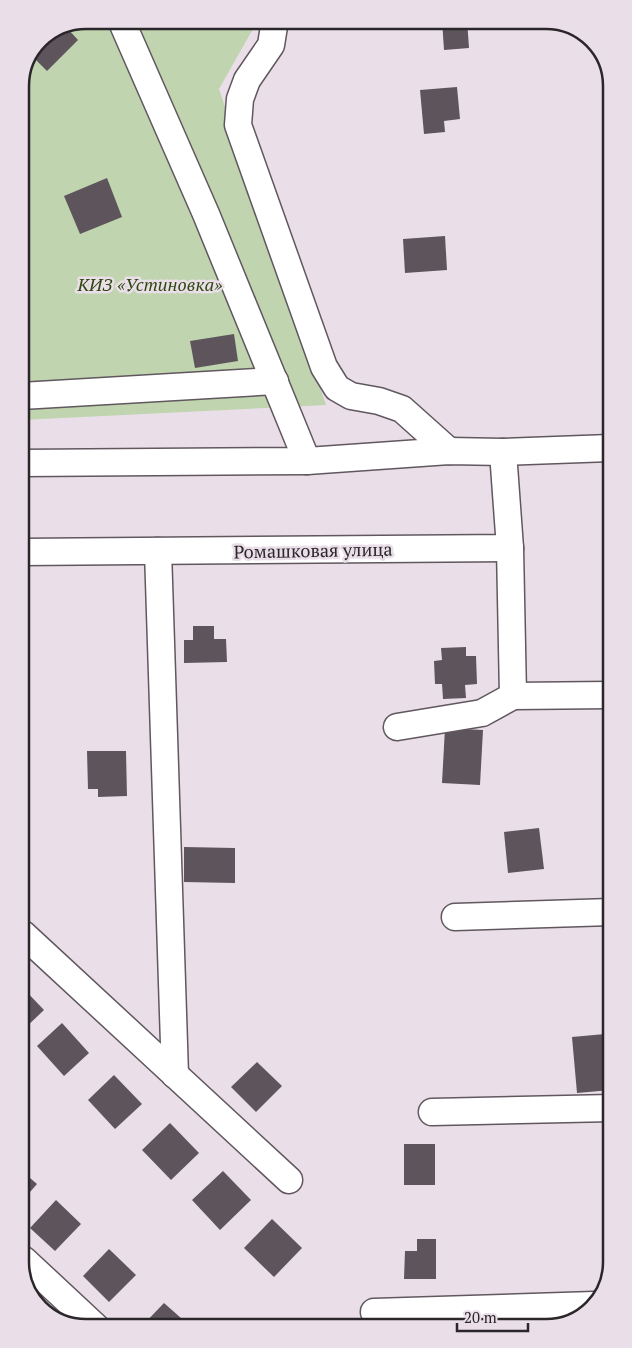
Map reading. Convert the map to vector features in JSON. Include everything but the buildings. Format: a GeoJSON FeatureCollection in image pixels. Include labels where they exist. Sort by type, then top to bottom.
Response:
{"type":"FeatureCollection","features":[{"type":"Feature","properties":{"kind":"street"},"geometry":{"type":"LineString","coordinates":[[125,29],[206,214],[307,461]]}},
{"type":"Feature","properties":{"kind":"street"},"geometry":{"type":"LineString","coordinates":[[274,29],[271,45],[247,80],[240,99],[238,125],[324,367],[337,388],[351,396],[379,401],[402,409],[449,451]]}},
{"type":"Feature","properties":{"kind":"street"},"geometry":{"type":"LineString","coordinates":[[29,396],[275,381]]}},
{"type":"Feature","properties":{"kind":"street"},"geometry":{"type":"LineString","coordinates":[[29,463],[307,461],[449,451],[503,452],[603,448]]}},
{"type":"Feature","properties":{"kind":"street"},"geometry":{"type":"LineString","coordinates":[[503,452],[510,548],[513,696]]}},
{"type":"Feature","properties":{"kind":"street","name":"Ромашковая улица"},"geometry":{"type":"LineString","coordinates":[[29,552],[510,548]]}},
{"type":"Feature","properties":{"kind":"street"},"geometry":{"type":"LineString","coordinates":[[158,551],[175,1075]]}},
{"type":"Feature","properties":{"kind":"street"},"geometry":{"type":"LineString","coordinates":[[397,727],[482,713],[513,696],[603,695]]}},
{"type":"Feature","properties":{"kind":"street"},"geometry":{"type":"LineString","coordinates":[[455,917],[603,912]]}},
{"type":"Feature","properties":{"kind":"street"},"geometry":{"type":"LineString","coordinates":[[29,940],[290,1180]]}},
{"type":"Feature","properties":{"kind":"street"},"geometry":{"type":"LineString","coordinates":[[432,1112],[603,1108]]}},
{"type":"Feature","properties":{"kind":"street"},"geometry":{"type":"LineString","coordinates":[[29,1265],[86,1319]]}},
{"type":"Feature","properties":{"kind":"street"},"geometry":{"type":"LineString","coordinates":[[374,1312],[583,1305]]}},
{"type":"Feature","properties":{"kind":"green space","name":"КИЗ «Устиновка»"},"geometry":{"type":"Polygon","coordinates":[[[86,29],[253,29],[219,89],[326,405],[29,420],[29,82],[35,61],[41,51],[54,38],[64,33],[86,29]]]}}]}
